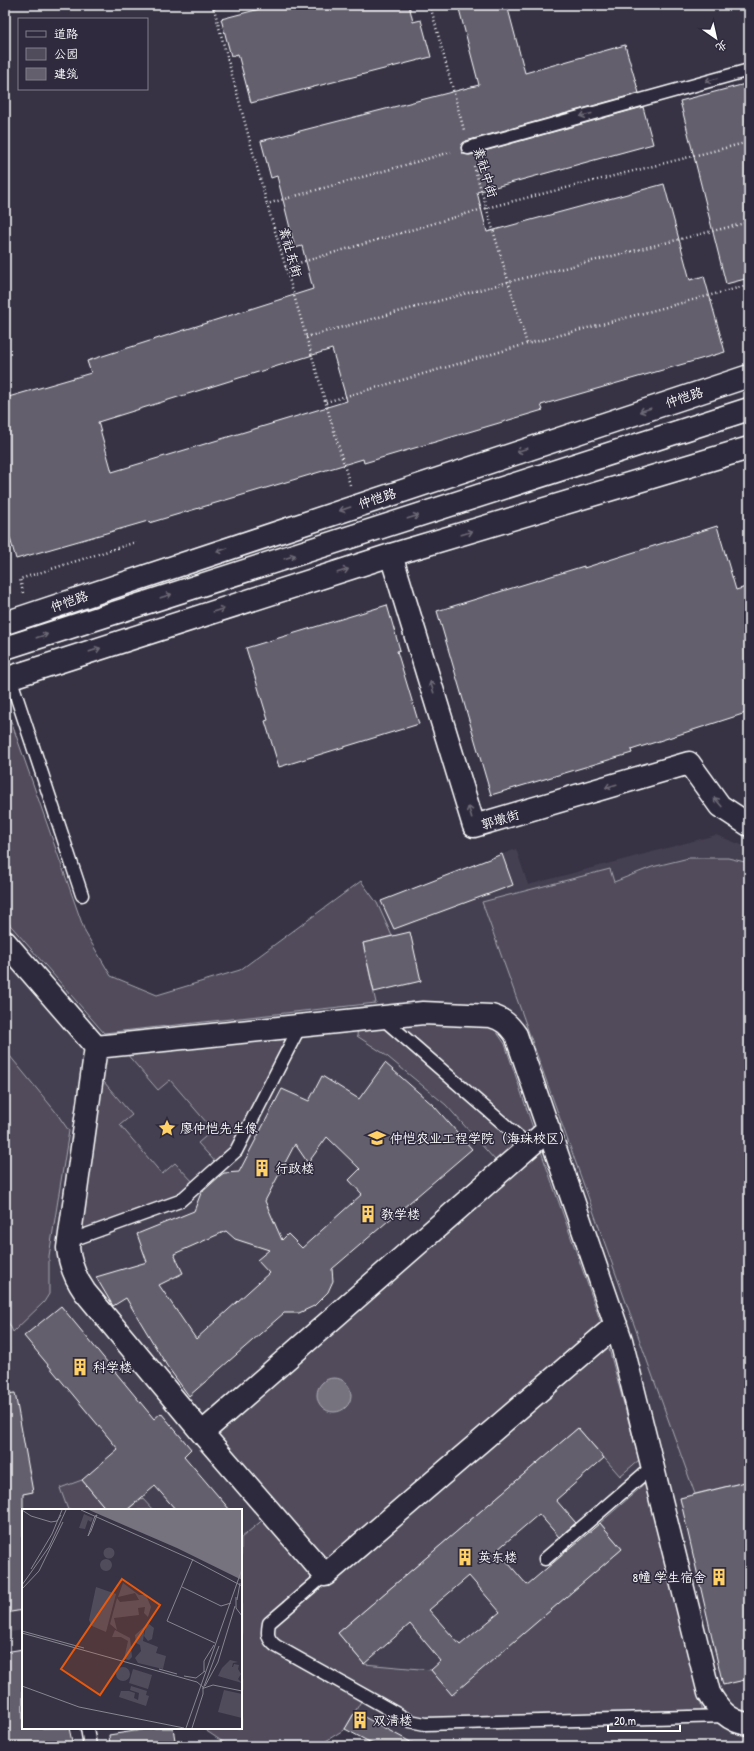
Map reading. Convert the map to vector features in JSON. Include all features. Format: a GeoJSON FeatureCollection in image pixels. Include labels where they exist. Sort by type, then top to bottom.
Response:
{"type":"FeatureCollection","features":[{"type":"Feature","properties":{"kind":"main road","name":"仲恺路"},"geometry":{"type":"LineString","coordinates":[[5,622],[749,376]]}},
{"type":"Feature","properties":{"kind":"main road"},"geometry":{"type":"LineString","coordinates":[[5,648],[749,409]]}},
{"type":"Feature","properties":{"kind":"main road"},"geometry":{"type":"LineString","coordinates":[[7,678],[391,555],[749,448]]}},
{"type":"Feature","properties":{"kind":"main road","name":"郭墩街"},"geometry":{"type":"LineString","coordinates":[[391,555],[474,826],[688,763],[720,806],[749,825]]}},
{"type":"Feature","properties":{"kind":"main road"},"geometry":{"type":"LineString","coordinates":[[5,942],[96,1048],[68,1248],[70,1265],[76,1278],[85,1292],[202,1432],[325,1575],[616,1324]]}},
{"type":"Feature","properties":{"kind":"main road"},"geometry":{"type":"LineString","coordinates":[[96,1048],[381,1017],[423,1014],[491,1016],[500,1018],[507,1023],[516,1035],[616,1324],[709,1693],[716,1706],[726,1716],[742,1724],[749,1724]]}},
{"type":"Feature","properties":{"kind":"main road"},"geometry":{"type":"LineString","coordinates":[[202,1432],[549,1129]]}},
{"type":"Feature","properties":{"kind":"lane"},"geometry":{"type":"LineString","coordinates":[[468,148],[749,70]]}},
{"type":"Feature","properties":{"kind":"lane"},"geometry":{"type":"LineString","coordinates":[[7,678],[82,895]]}},
{"type":"Feature","properties":{"kind":"lane"},"geometry":{"type":"LineString","coordinates":[[381,1017],[529,1146]]}},
{"type":"Feature","properties":{"kind":"lane"},"geometry":{"type":"LineString","coordinates":[[69,1241],[180,1201],[236,1151],[300,1026]]}},
{"type":"Feature","properties":{"kind":"lane"},"geometry":{"type":"LineString","coordinates":[[545,1559],[653,1466]]}},
{"type":"Feature","properties":{"kind":"lane"},"geometry":{"type":"LineString","coordinates":[[325,1575],[269,1623],[267,1633],[268,1640],[289,1654],[410,1721],[425,1724],[726,1716]]}},
{"type":"Feature","properties":{"kind":"lane"},"geometry":{"type":"LineString","coordinates":[[87,1729],[90,1746]]}},
{"type":"Feature","properties":{"kind":"path","name":"素社东街"},"geometry":{"type":"LineString","coordinates":[[213,5],[285,267],[356,505]]}},
{"type":"Feature","properties":{"kind":"path","name":"素社中街"},"geometry":{"type":"LineString","coordinates":[[430,5],[468,148],[527,344]]}},
{"type":"Feature","properties":{"kind":"path"},"geometry":{"type":"LineString","coordinates":[[285,267],[486,208],[749,142]]}},
{"type":"Feature","properties":{"kind":"path"},"geometry":{"type":"LineString","coordinates":[[267,204],[468,148]]}},
{"type":"Feature","properties":{"kind":"path"},"geometry":{"type":"LineString","coordinates":[[306,337],[508,282],[749,222]]}},
{"type":"Feature","properties":{"kind":"path"},"geometry":{"type":"LineString","coordinates":[[326,402],[527,344],[749,285]]}},
{"type":"Feature","properties":{"kind":"path"},"geometry":{"type":"LineString","coordinates":[[20,579],[136,542]]}},
{"type":"Feature","properties":{"kind":"shaded area","name":"仲恺农业工程学院（海珠校区）"},"geometry":{"type":"Polygon","coordinates":[[[5,704],[85,932],[111,976],[157,995],[240,970],[361,881],[377,903],[516,849],[528,885],[716,835],[749,848],[749,1746],[377,1746],[345,1729],[318,1746],[234,1746],[223,1742],[204,1729],[242,1729],[242,1509],[22,1509],[22,1630],[5,1633],[5,704]]]}},
{"type":"Feature","properties":{"kind":"shaded area"},"geometry":{"type":"Polygon","coordinates":[[[331,1378],[337,1378],[341,1379],[348,1385],[351,1395],[350,1402],[344,1409],[337,1412],[331,1412],[327,1411],[320,1405],[317,1398],[317,1392],[318,1388],[324,1381],[331,1378]]]}},
{"type":"Feature","properties":{"kind":"green space"},"geometry":{"type":"Polygon","coordinates":[[[5,704],[85,932],[111,976],[157,995],[240,970],[361,881],[377,903],[392,936],[363,943],[376,1003],[104,1033],[5,919],[5,704]]]}},
{"type":"Feature","properties":{"kind":"green space"},"geometry":{"type":"Polygon","coordinates":[[[689,858],[728,858],[749,863],[749,1481],[695,1494],[482,902],[610,869],[614,882],[652,867],[689,858]]]}},
{"type":"Feature","properties":{"kind":"green space"},"geometry":{"type":"Polygon","coordinates":[[[388,1023],[485,1025],[494,1028],[505,1044],[605,1334],[639,1460],[620,1476],[578,1428],[338,1633],[364,1664],[431,1670],[452,1694],[622,1549],[600,1523],[646,1483],[704,1716],[425,1724],[364,1696],[345,1729],[318,1746],[234,1746],[223,1742],[204,1729],[242,1729],[242,1537],[271,1513],[202,1433],[503,1169],[446,1105],[383,1053],[357,1036],[358,1026],[388,1023]]]}},
{"type":"Feature","properties":{"kind":"green space"},"geometry":{"type":"Polygon","coordinates":[[[300,1026],[236,1151],[219,1166],[198,1143],[213,1130],[170,1080],[158,1090],[119,1045],[300,1026]]]}},
{"type":"Feature","properties":{"kind":"green space"},"geometry":{"type":"Polygon","coordinates":[[[5,1050],[55,1111],[69,1131],[49,1256],[49,1294],[44,1302],[13,1332],[7,1319],[7,1286],[5,1281],[5,1050]]]}},
{"type":"Feature","properties":{"kind":"green space"},"geometry":{"type":"Polygon","coordinates":[[[93,1069],[132,1115],[120,1125],[162,1174],[175,1163],[197,1186],[180,1201],[69,1241],[93,1069]]]}},
{"type":"Feature","properties":{"kind":"green space"},"geometry":{"type":"Polygon","coordinates":[[[82,1480],[106,1509],[68,1509],[60,1488],[82,1480]]]}},
{"type":"Feature","properties":{"kind":"green space"},"geometry":{"type":"Polygon","coordinates":[[[142,1498],[152,1509],[128,1509],[142,1498]]]}},
{"type":"Feature","properties":{"kind":"building"},"geometry":{"type":"Polygon","coordinates":[[[275,5],[409,5],[413,22],[421,20],[431,57],[251,103],[238,54],[231,56],[221,19],[275,5]]]}},
{"type":"Feature","properties":{"kind":"building"},"geometry":{"type":"Polygon","coordinates":[[[458,5],[507,5],[525,73],[625,45],[639,93],[466,141],[461,147],[463,154],[470,155],[643,107],[653,144],[477,192],[487,232],[664,184],[690,280],[704,276],[725,352],[541,405],[543,410],[364,463],[363,459],[149,523],[148,521],[16,559],[5,521],[5,398],[91,373],[87,361],[313,289],[302,246],[295,248],[277,176],[271,178],[261,141],[479,85],[458,5]],[[332,349],[98,422],[112,472],[347,401],[332,349]]]}},
{"type":"Feature","properties":{"kind":"building"},"geometry":{"type":"Polygon","coordinates":[[[749,83],[749,278],[726,284],[680,101],[749,83]]]}},
{"type":"Feature","properties":{"kind":"building"},"geometry":{"type":"Polygon","coordinates":[[[717,526],[736,590],[749,586],[749,712],[631,750],[632,753],[491,795],[437,611],[584,566],[584,568],[717,526]]]}},
{"type":"Feature","properties":{"kind":"building"},"geometry":{"type":"Polygon","coordinates":[[[387,605],[400,650],[397,651],[419,724],[279,767],[265,721],[268,720],[246,648],[387,605]]]}},
{"type":"Feature","properties":{"kind":"building"},"geometry":{"type":"Polygon","coordinates":[[[502,854],[513,885],[394,929],[381,901],[502,854]]]}},
{"type":"Feature","properties":{"kind":"building"},"geometry":{"type":"Polygon","coordinates":[[[410,932],[421,981],[374,992],[363,943],[410,932]]]}},
{"type":"Feature","properties":{"kind":"building","name":"教学楼"},"geometry":{"type":"Polygon","coordinates":[[[385,1063],[434,1106],[472,1149],[332,1269],[333,1281],[328,1292],[314,1306],[299,1313],[284,1313],[189,1396],[167,1366],[126,1298],[113,1306],[96,1277],[147,1262],[137,1234],[194,1211],[201,1193],[221,1175],[224,1173],[239,1172],[282,1089],[309,1101],[322,1076],[359,1099],[385,1063]],[[327,1137],[308,1163],[295,1144],[265,1201],[282,1240],[288,1234],[302,1248],[362,1194],[349,1180],[360,1169],[327,1137]],[[226,1231],[174,1254],[183,1273],[159,1285],[196,1339],[269,1273],[257,1260],[269,1250],[235,1239],[226,1231]]]}},
{"type":"Feature","properties":{"kind":"building"},"geometry":{"type":"Polygon","coordinates":[[[61,1306],[154,1419],[161,1413],[191,1449],[184,1456],[229,1509],[175,1509],[155,1486],[128,1509],[106,1509],[82,1480],[118,1449],[24,1336],[61,1306]]]}},
{"type":"Feature","properties":{"kind":"building"},"geometry":{"type":"Polygon","coordinates":[[[15,1393],[33,1492],[23,1494],[22,1610],[5,1613],[5,1394],[15,1393]]]}},
{"type":"Feature","properties":{"kind":"building","name":"英东楼"},"geometry":{"type":"Polygon","coordinates":[[[578,1428],[604,1458],[556,1500],[576,1523],[559,1537],[539,1514],[497,1550],[527,1585],[600,1523],[622,1549],[452,1695],[431,1670],[441,1661],[410,1624],[364,1664],[338,1633],[578,1428]],[[469,1576],[429,1610],[460,1645],[500,1612],[469,1576]]]}},
{"type":"Feature","properties":{"kind":"building","name":"8幢 学生宿舍"},"geometry":{"type":"Polygon","coordinates":[[[749,1481],[749,1679],[723,1685],[680,1498],[749,1481]]]}},
{"type":"Feature","properties":{"kind":"building"},"geometry":{"type":"Polygon","coordinates":[[[22,1649],[22,1729],[69,1729],[73,1746],[5,1746],[5,1652],[22,1649]]]}},
{"type":"Feature","properties":{"kind":"building","name":"双清楼"},"geometry":{"type":"Polygon","coordinates":[[[355,1712],[418,1746],[377,1746],[345,1729],[355,1712]]]}},
{"type":"Feature","properties":{"kind":"building"},"geometry":{"type":"Polygon","coordinates":[[[148,1729],[173,1729],[176,1746],[110,1746],[109,1735],[148,1729]]]}},
{"type":"Feature","properties":{"kind":"place","name":"廖仲恺先生像"},"geometry":{"type":"Point","coordinates":[167,1128]}},
{"type":"Feature","properties":{"kind":"place","name":"仲恺农业工程学院（海珠校区）"},"geometry":{"type":"Point","coordinates":[377,1138]}},
{"type":"Feature","properties":{"kind":"place","name":"行政楼"},"geometry":{"type":"Point","coordinates":[262,1168]}},
{"type":"Feature","properties":{"kind":"place","name":"教学楼"},"geometry":{"type":"Point","coordinates":[368,1214]}},
{"type":"Feature","properties":{"kind":"place","name":"科学楼"},"geometry":{"type":"Point","coordinates":[80,1367]}},
{"type":"Feature","properties":{"kind":"place","name":"英东楼"},"geometry":{"type":"Point","coordinates":[465,1557]}},
{"type":"Feature","properties":{"kind":"place","name":"8幢 学生宿舍"},"geometry":{"type":"Point","coordinates":[719,1577]}},
{"type":"Feature","properties":{"kind":"place","name":"双清楼"},"geometry":{"type":"Point","coordinates":[360,1720]}}]}
